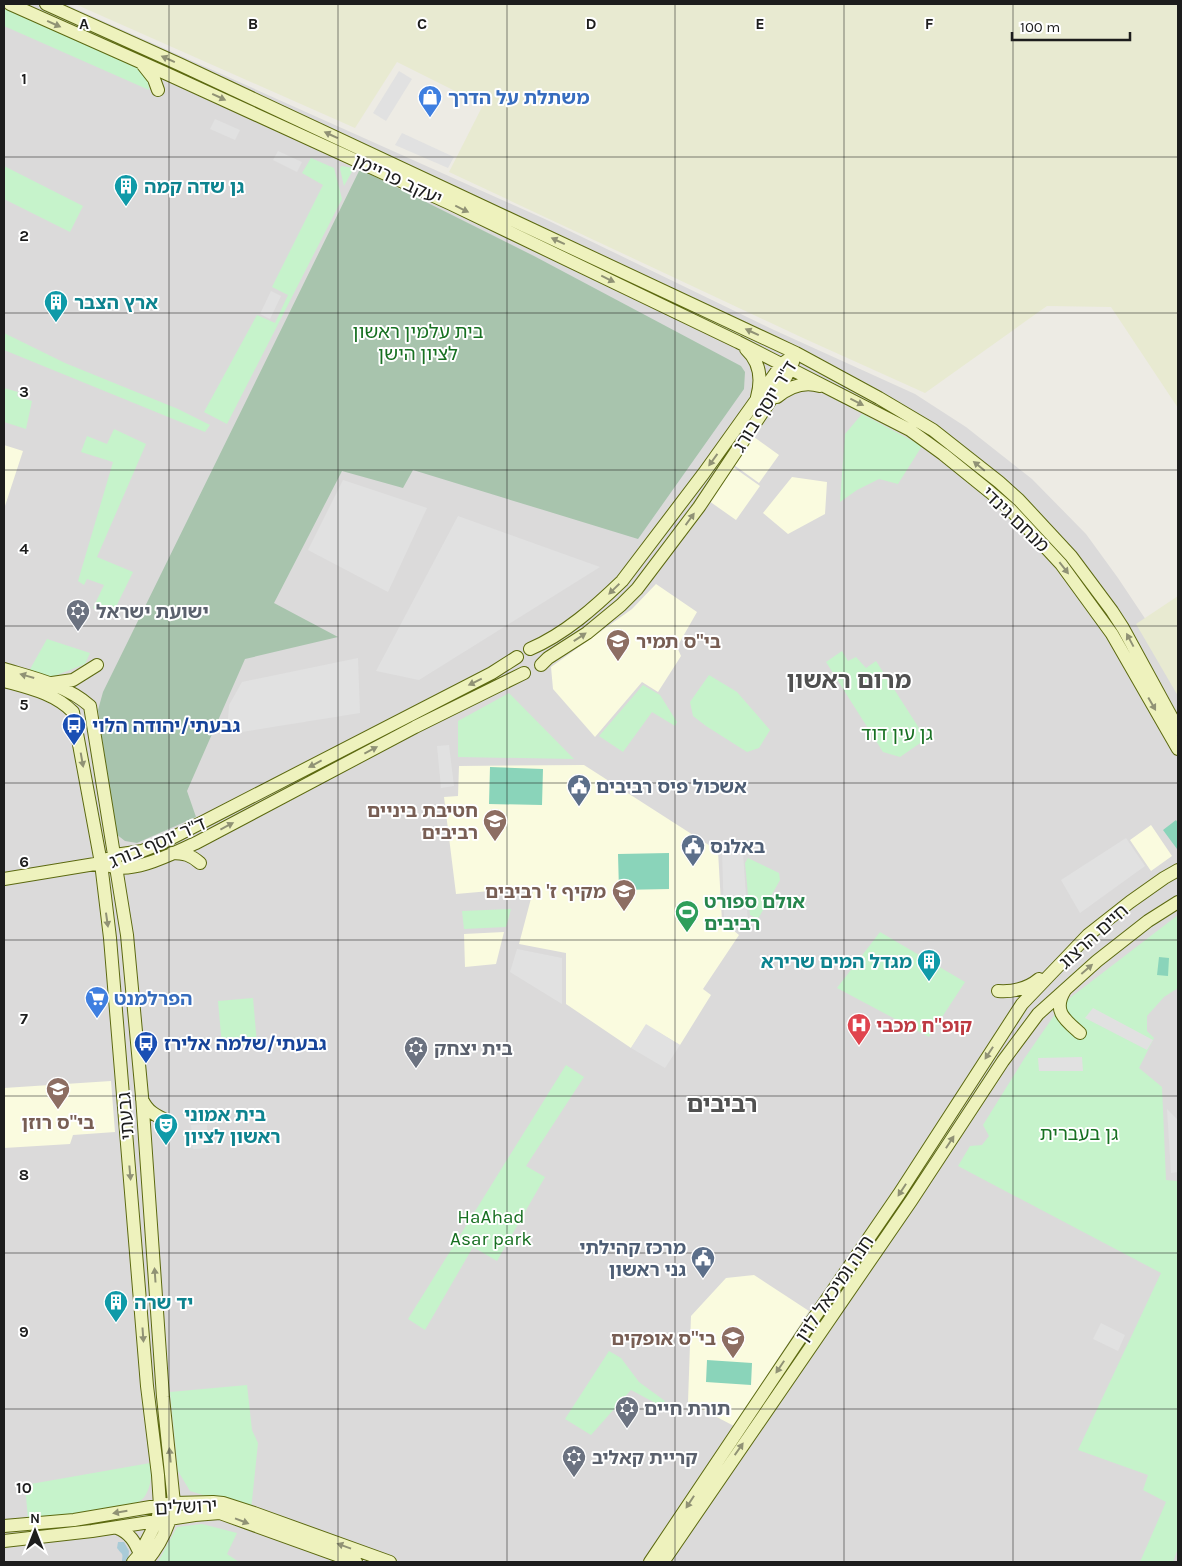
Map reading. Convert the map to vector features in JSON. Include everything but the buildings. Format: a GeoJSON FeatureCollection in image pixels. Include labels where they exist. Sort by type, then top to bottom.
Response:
{"type":"FeatureCollection","features":[{"type":"Feature","properties":{"kind":"main road","name":"יעקב פריימן"},"geometry":{"type":"LineString","coordinates":[[10,4],[187,82],[451,204],[787,366]]}},
{"type":"Feature","properties":{"kind":"main road","name":"יעקב פריימן"},"geometry":{"type":"LineString","coordinates":[[46,4],[179,64],[796,353]]}},
{"type":"Feature","properties":{"kind":"main road"},"geometry":{"type":"LineString","coordinates":[[140,62],[154,79],[159,90],[175,83],[187,82]]}},
{"type":"Feature","properties":{"kind":"main road"},"geometry":{"type":"LineString","coordinates":[[738,342],[751,354],[758,366],[761,404],[797,385],[817,385],[833,390]]}},
{"type":"Feature","properties":{"kind":"main road","name":"ד\"ר יוסף בורג"},"geometry":{"type":"LineString","coordinates":[[541,665],[548,658],[598,624],[637,589],[699,507],[761,404],[796,353]]}},
{"type":"Feature","properties":{"kind":"main road","name":"מנחם גינדי"},"geometry":{"type":"LineString","coordinates":[[796,353],[933,430],[1019,500],[1071,556],[1112,611],[1178,729]]}},
{"type":"Feature","properties":{"kind":"main road","name":"מנחם גינדי"},"geometry":{"type":"LineString","coordinates":[[787,366],[910,430],[1010,509],[1061,564],[1112,634],[1178,749]]}},
{"type":"Feature","properties":{"kind":"main road","name":"ד\"ר יוסף בורג"},"geometry":{"type":"LineString","coordinates":[[530,649],[549,640],[570,626],[607,596],[622,581],[761,404]]}},
{"type":"Feature","properties":{"kind":"main road"},"geometry":{"type":"LineString","coordinates":[[530,649],[540,655],[541,665],[533,674],[524,673],[517,665],[517,657],[522,651],[530,649]]}},
{"type":"Feature","properties":{"kind":"main road","name":"ד\"ר יוסף בורג"},"geometry":{"type":"LineString","coordinates":[[100,863],[115,855],[142,851],[190,830],[492,673],[517,657]]}},
{"type":"Feature","properties":{"kind":"main road"},"geometry":{"type":"LineString","coordinates":[[4,669],[51,683],[73,680],[97,666]]}},
{"type":"Feature","properties":{"kind":"main road","name":"ד\"ר יוסף בורג"},"geometry":{"type":"LineString","coordinates":[[100,863],[117,868],[141,865],[196,843],[415,727],[524,673]]}},
{"type":"Feature","properties":{"kind":"main road","name":"גבעתי"},"geometry":{"type":"LineString","coordinates":[[4,681],[48,694],[63,702],[73,712],[100,863],[110,938],[147,1386],[160,1506],[157,1521],[140,1560]]}},
{"type":"Feature","properties":{"kind":"main road","name":"גבעתי"},"geometry":{"type":"LineString","coordinates":[[51,683],[81,698],[90,706],[127,935],[142,1096],[163,1397],[174,1503],[171,1518],[164,1535],[140,1560]]}},
{"type":"Feature","properties":{"kind":"main road"},"geometry":{"type":"LineString","coordinates":[[111,835],[119,843],[142,851]]}},
{"type":"Feature","properties":{"kind":"main road"},"geometry":{"type":"LineString","coordinates":[[172,853],[187,854],[200,863]]}},
{"type":"Feature","properties":{"kind":"main road"},"geometry":{"type":"LineString","coordinates":[[4,879],[100,863]]}},
{"type":"Feature","properties":{"kind":"main road","name":"חיים הרצוג"},"geometry":{"type":"LineString","coordinates":[[1016,1012],[1027,998],[1088,935],[1178,868]]}},
{"type":"Feature","properties":{"kind":"main road","name":"חיים הרצוג"},"geometry":{"type":"LineString","coordinates":[[1032,1022],[1066,987],[1148,921],[1178,902]]}},
{"type":"Feature","properties":{"kind":"main road"},"geometry":{"type":"LineString","coordinates":[[998,991],[1006,992],[1021,989],[1035,983],[1068,956]]}},
{"type":"Feature","properties":{"kind":"main road"},"geometry":{"type":"LineString","coordinates":[[1066,987],[1061,996],[1060,1011],[1064,1019],[1080,1033]]}},
{"type":"Feature","properties":{"kind":"main road","name":"חנה ומיכאל לוין"},"geometry":{"type":"LineString","coordinates":[[650,1562],[899,1194],[1016,1012]]}},
{"type":"Feature","properties":{"kind":"main road","name":"חנה ומיכאל לוין"},"geometry":{"type":"LineString","coordinates":[[663,1562],[906,1208],[1003,1061],[1032,1022]]}},
{"type":"Feature","properties":{"kind":"main road"},"geometry":{"type":"LineString","coordinates":[[142,1096],[146,1107],[151,1113],[168,1121]]}},
{"type":"Feature","properties":{"kind":"main road"},"geometry":{"type":"LineString","coordinates":[[139,1509],[153,1495],[158,1475]]}},
{"type":"Feature","properties":{"kind":"main road"},"geometry":{"type":"LineString","coordinates":[[172,1481],[180,1490],[189,1495],[223,1503]]}},
{"type":"Feature","properties":{"kind":"main road","name":"ירושלים"},"geometry":{"type":"LineString","coordinates":[[4,1526],[74,1520],[174,1503],[223,1503],[390,1562]]}},
{"type":"Feature","properties":{"kind":"main road","name":"ירושלים"},"geometry":{"type":"LineString","coordinates":[[4,1540],[117,1528],[171,1518],[216,1513],[356,1562]]}},
{"type":"Feature","properties":{"kind":"main road"},"geometry":{"type":"LineString","coordinates":[[117,1528],[128,1533],[135,1542],[140,1560]]}},
{"type":"Feature","properties":{"kind":"shaded area"},"geometry":{"type":"Polygon","coordinates":[[[4,4],[65,4],[547,220],[774,330],[915,394],[966,427],[1032,479],[1086,534],[1164,647],[1178,674],[1178,1562],[4,1562],[4,4]]]}},
{"type":"Feature","properties":{"kind":"shaded area"},"geometry":{"type":"Polygon","coordinates":[[[75,4],[1178,4],[1178,408],[1111,307],[1047,306],[925,393],[449,172],[483,105],[397,62],[355,128],[75,4]]]}},
{"type":"Feature","properties":{"kind":"shaded area"},"geometry":{"type":"Polygon","coordinates":[[[399,71],[412,79],[386,121],[373,113],[399,71]]]}},
{"type":"Feature","properties":{"kind":"shaded area"},"geometry":{"type":"Polygon","coordinates":[[[215,119],[240,130],[235,140],[210,129],[215,119]]]}},
{"type":"Feature","properties":{"kind":"shaded area"},"geometry":{"type":"Polygon","coordinates":[[[402,133],[454,157],[448,168],[395,145],[402,133]]]}},
{"type":"Feature","properties":{"kind":"shaded area"},"geometry":{"type":"Polygon","coordinates":[[[278,151],[302,162],[297,172],[273,160],[278,151]]]}},
{"type":"Feature","properties":{"kind":"shaded area"},"geometry":{"type":"Polygon","coordinates":[[[271,291],[281,296],[270,319],[260,314],[271,291]]]}},
{"type":"Feature","properties":{"kind":"shaded area"},"geometry":{"type":"Polygon","coordinates":[[[754,437],[779,455],[759,483],[734,465],[754,437]]]}},
{"type":"Feature","properties":{"kind":"shaded area"},"geometry":{"type":"Polygon","coordinates":[[[4,445],[23,451],[4,509],[4,445]]]}},
{"type":"Feature","properties":{"kind":"shaded area"},"geometry":{"type":"Polygon","coordinates":[[[733,467],[760,486],[736,520],[709,501],[733,467]]]}},
{"type":"Feature","properties":{"kind":"shaded area"},"geometry":{"type":"Polygon","coordinates":[[[792,477],[827,482],[825,514],[788,534],[763,513],[792,477]]]}},
{"type":"Feature","properties":{"kind":"shaded area"},"geometry":{"type":"Polygon","coordinates":[[[343,480],[427,508],[388,592],[308,550],[343,480]]]}},
{"type":"Feature","properties":{"kind":"shaded area"},"geometry":{"type":"Polygon","coordinates":[[[458,516],[600,567],[419,680],[376,671],[458,516]]]}},
{"type":"Feature","properties":{"kind":"shaded area","name":"בי\"ס תמיר"},"geometry":{"type":"Polygon","coordinates":[[[656,584],[697,612],[677,647],[681,656],[658,692],[642,682],[595,737],[553,689],[551,667],[632,609],[656,584]]]}},
{"type":"Feature","properties":{"kind":"shaded area"},"geometry":{"type":"Polygon","coordinates":[[[1178,596],[1178,696],[1136,624],[1178,596]]]}},
{"type":"Feature","properties":{"kind":"shaded area"},"geometry":{"type":"Polygon","coordinates":[[[358,658],[360,713],[236,733],[228,720],[229,705],[242,682],[358,658]]]}},
{"type":"Feature","properties":{"kind":"shaded area"},"geometry":{"type":"Polygon","coordinates":[[[449,745],[454,786],[441,788],[437,746],[449,745]]]}},
{"type":"Feature","properties":{"kind":"shaded area","name":"מקיף ז' רביבים"},"geometry":{"type":"Polygon","coordinates":[[[584,765],[718,851],[722,921],[739,935],[703,989],[711,995],[680,1045],[646,1025],[631,1048],[566,1004],[566,953],[519,944],[534,887],[456,894],[444,797],[458,796],[459,766],[584,765]]]}},
{"type":"Feature","properties":{"kind":"shaded area"},"geometry":{"type":"Polygon","coordinates":[[[1151,825],[1172,856],[1151,871],[1130,840],[1151,825]]]}},
{"type":"Feature","properties":{"kind":"shaded area"},"geometry":{"type":"Polygon","coordinates":[[[1126,838],[1145,866],[1080,913],[1061,880],[1126,838]]]}},
{"type":"Feature","properties":{"kind":"shaded area"},"geometry":{"type":"Polygon","coordinates":[[[731,847],[743,853],[748,923],[724,919],[722,849],[731,847]]]}},
{"type":"Feature","properties":{"kind":"shaded area"},"geometry":{"type":"Polygon","coordinates":[[[504,932],[496,964],[465,967],[464,934],[504,932]]]}},
{"type":"Feature","properties":{"kind":"shaded area"},"geometry":{"type":"Polygon","coordinates":[[[517,949],[562,958],[562,1004],[510,972],[517,949]]]}},
{"type":"Feature","properties":{"kind":"shaded area"},"geometry":{"type":"Polygon","coordinates":[[[1093,1008],[1153,1040],[1147,1050],[1085,1018],[1093,1008]]]}},
{"type":"Feature","properties":{"kind":"shaded area"},"geometry":{"type":"Polygon","coordinates":[[[646,1024],[680,1045],[665,1068],[631,1048],[646,1024]]]}},
{"type":"Feature","properties":{"kind":"shaded area"},"geometry":{"type":"Polygon","coordinates":[[[1082,1057],[1083,1071],[1039,1071],[1038,1058],[1082,1057]]]}},
{"type":"Feature","properties":{"kind":"shaded area","name":"בי\"ס רוזן"},"geometry":{"type":"Polygon","coordinates":[[[111,1081],[115,1132],[73,1135],[70,1144],[4,1148],[4,1088],[111,1081]]]}},
{"type":"Feature","properties":{"kind":"shaded area"},"geometry":{"type":"Polygon","coordinates":[[[1167,1109],[1178,1120],[1178,1172],[1171,1173],[1167,1109]]]}},
{"type":"Feature","properties":{"kind":"shaded area"},"geometry":{"type":"Polygon","coordinates":[[[207,1124],[208,1148],[193,1149],[191,1125],[207,1124]]]}},
{"type":"Feature","properties":{"kind":"shaded area","name":"בי\"ס אופקים"},"geometry":{"type":"Polygon","coordinates":[[[754,1275],[809,1311],[734,1426],[688,1402],[691,1316],[726,1278],[754,1275]]]}},
{"type":"Feature","properties":{"kind":"shaded area"},"geometry":{"type":"Polygon","coordinates":[[[1101,1323],[1125,1335],[1118,1351],[1093,1339],[1101,1323]]]}},
{"type":"Feature","properties":{"kind":"green space"},"geometry":{"type":"Polygon","coordinates":[[[4,4],[10,4],[132,58],[148,76],[149,90],[4,26],[4,4]]]}},
{"type":"Feature","properties":{"kind":"green space"},"geometry":{"type":"Polygon","coordinates":[[[311,158],[334,168],[342,199],[227,424],[204,412],[257,315],[275,323],[288,295],[272,287],[323,185],[302,173],[311,158]]]}},
{"type":"Feature","properties":{"kind":"green space"},"geometry":{"type":"Polygon","coordinates":[[[4,166],[83,206],[70,232],[4,199],[4,166]]]}},
{"type":"Feature","properties":{"kind":"green space"},"geometry":{"type":"Polygon","coordinates":[[[341,166],[354,168],[344,186],[340,169],[341,166]]]}},
{"type":"Feature","properties":{"kind":"green space","name":"בית עלמין ראשון לציון הישן"},"geometry":{"type":"Polygon","coordinates":[[[360,169],[534,256],[741,366],[745,372],[744,389],[638,539],[413,470],[403,488],[342,471],[274,603],[338,637],[245,659],[187,791],[196,817],[137,843],[125,841],[116,834],[98,710],[103,692],[360,169]]]}},
{"type":"Feature","properties":{"kind":"green space"},"geometry":{"type":"Polygon","coordinates":[[[4,333],[65,363],[178,409],[210,425],[205,432],[4,350],[4,333]]]}},
{"type":"Feature","properties":{"kind":"green space"},"geometry":{"type":"Polygon","coordinates":[[[4,388],[18,392],[17,396],[32,401],[26,429],[4,422],[4,388]]]}},
{"type":"Feature","properties":{"kind":"green space"},"geometry":{"type":"Polygon","coordinates":[[[862,414],[922,446],[898,484],[879,479],[857,490],[840,502],[845,434],[862,414]]]}},
{"type":"Feature","properties":{"kind":"green space"},"geometry":{"type":"Polygon","coordinates":[[[114,429],[146,444],[97,557],[133,572],[111,617],[93,608],[104,585],[87,579],[84,585],[78,581],[113,462],[81,452],[87,436],[107,444],[114,429]]]}},
{"type":"Feature","properties":{"kind":"green space"},"geometry":{"type":"Polygon","coordinates":[[[47,639],[90,653],[85,664],[52,677],[29,671],[47,639]]]}},
{"type":"Feature","properties":{"kind":"green space","name":"גן עין דוד"},"geometry":{"type":"Polygon","coordinates":[[[842,651],[848,661],[856,657],[866,668],[876,661],[926,739],[900,757],[883,752],[826,662],[842,651]]]}},
{"type":"Feature","properties":{"kind":"green space"},"geometry":{"type":"Polygon","coordinates":[[[709,675],[737,692],[770,730],[759,748],[747,752],[693,716],[690,702],[709,675]]]}},
{"type":"Feature","properties":{"kind":"green space"},"geometry":{"type":"Polygon","coordinates":[[[643,685],[660,695],[677,722],[675,726],[652,712],[623,752],[599,736],[643,685]]]}},
{"type":"Feature","properties":{"kind":"green space"},"geometry":{"type":"Polygon","coordinates":[[[509,693],[574,759],[458,757],[458,721],[509,693]]]}},
{"type":"Feature","properties":{"kind":"green space"},"geometry":{"type":"Polygon","coordinates":[[[490,767],[543,769],[542,805],[489,804],[490,767]]]}},
{"type":"Feature","properties":{"kind":"green space"},"geometry":{"type":"Polygon","coordinates":[[[1176,820],[1178,823],[1177,849],[1163,830],[1176,820]]]}},
{"type":"Feature","properties":{"kind":"green space"},"geometry":{"type":"Polygon","coordinates":[[[669,853],[669,889],[619,890],[618,854],[669,853]]]}},
{"type":"Feature","properties":{"kind":"green space"},"geometry":{"type":"Polygon","coordinates":[[[748,858],[779,873],[780,880],[758,919],[750,915],[745,863],[748,858]]]}},
{"type":"Feature","properties":{"kind":"green space"},"geometry":{"type":"Polygon","coordinates":[[[511,909],[506,927],[464,929],[462,911],[511,909]]]}},
{"type":"Feature","properties":{"kind":"green space","name":"גן בעברית"},"geometry":{"type":"Polygon","coordinates":[[[1178,915],[1178,988],[1164,997],[1147,1016],[1147,1031],[1154,1038],[1139,1068],[1162,1087],[1166,1180],[1178,1181],[1178,1548],[1173,1562],[1140,1562],[1166,1502],[1143,1490],[1148,1475],[1078,1450],[1161,1273],[958,1166],[970,1146],[982,1145],[989,1136],[983,1125],[1024,1059],[1062,1004],[1178,915]]]}},
{"type":"Feature","properties":{"kind":"green space"},"geometry":{"type":"Polygon","coordinates":[[[880,932],[965,982],[929,1037],[837,988],[880,932]]]}},
{"type":"Feature","properties":{"kind":"green space"},"geometry":{"type":"Polygon","coordinates":[[[1159,957],[1169,958],[1168,976],[1157,975],[1159,957]]]}},
{"type":"Feature","properties":{"kind":"green space"},"geometry":{"type":"Polygon","coordinates":[[[253,998],[257,1044],[222,1046],[218,1001],[253,998]]]}},
{"type":"Feature","properties":{"kind":"green space","name":"HaAhad Asar park"},"geometry":{"type":"Polygon","coordinates":[[[566,1065],[584,1077],[526,1166],[545,1177],[497,1261],[473,1247],[425,1330],[408,1319],[566,1065]]]}},
{"type":"Feature","properties":{"kind":"green space"},"geometry":{"type":"Polygon","coordinates":[[[609,1351],[621,1358],[639,1382],[665,1401],[661,1406],[631,1390],[591,1435],[565,1419],[609,1351]]]}},
{"type":"Feature","properties":{"kind":"green space"},"geometry":{"type":"Polygon","coordinates":[[[707,1360],[752,1363],[751,1385],[706,1382],[707,1360]]]}},
{"type":"Feature","properties":{"kind":"green space"},"geometry":{"type":"Polygon","coordinates":[[[247,1385],[252,1430],[258,1443],[251,1510],[190,1491],[178,1471],[170,1392],[247,1385]]]}},
{"type":"Feature","properties":{"kind":"green space"},"geometry":{"type":"Polygon","coordinates":[[[150,1463],[151,1476],[149,1488],[145,1496],[137,1502],[125,1507],[90,1514],[28,1519],[25,1485],[150,1463]]]}},
{"type":"Feature","properties":{"kind":"green space"},"geometry":{"type":"Polygon","coordinates":[[[202,1524],[237,1533],[227,1554],[239,1562],[158,1562],[177,1527],[202,1524]]]}},
{"type":"Feature","properties":{"kind":"water"},"geometry":{"type":"Polygon","coordinates":[[[118,1542],[124,1542],[129,1551],[128,1562],[122,1562],[122,1554],[117,1548],[118,1542]]]}},
{"type":"Feature","properties":{"kind":"place","name":"משתלת על הדרך"},"geometry":{"type":"Point","coordinates":[430,118]}},
{"type":"Feature","properties":{"kind":"place","name":"גן שדה קמה"},"geometry":{"type":"Point","coordinates":[126,207]}},
{"type":"Feature","properties":{"kind":"place","name":"ארץ הצבר"},"geometry":{"type":"Point","coordinates":[56,323]}},
{"type":"Feature","properties":{"kind":"place","name":"ישועת ישראל"},"geometry":{"type":"Point","coordinates":[78,632]}},
{"type":"Feature","properties":{"kind":"place","name":"בי\"ס תמיר"},"geometry":{"type":"Point","coordinates":[618,662]}},
{"type":"Feature","properties":{"kind":"place","name":"גבעתי/יהודה הלוי"},"geometry":{"type":"Point","coordinates":[74,746]}},
{"type":"Feature","properties":{"kind":"place","name":"אשכול פיס רביבים"},"geometry":{"type":"Point","coordinates":[579,807]}},
{"type":"Feature","properties":{"kind":"place","name":"חטיבת ביניים רביבים"},"geometry":{"type":"Point","coordinates":[495,842]}},
{"type":"Feature","properties":{"kind":"place","name":"באלנס"},"geometry":{"type":"Point","coordinates":[693,867]}},
{"type":"Feature","properties":{"kind":"place","name":"מקיף ז' רביבים"},"geometry":{"type":"Point","coordinates":[624,912]}},
{"type":"Feature","properties":{"kind":"place","name":"אולם ספורט רביבים"},"geometry":{"type":"Point","coordinates":[687,933]}},
{"type":"Feature","properties":{"kind":"place","name":"מגדל המים שרירא"},"geometry":{"type":"Point","coordinates":[929,982]}},
{"type":"Feature","properties":{"kind":"place","name":"הפרלמנט"},"geometry":{"type":"Point","coordinates":[97,1019]}},
{"type":"Feature","properties":{"kind":"place","name":"קופ\"ח מכבי"},"geometry":{"type":"Point","coordinates":[859,1046]}},
{"type":"Feature","properties":{"kind":"place","name":"גבעתי/שלמה אלירז"},"geometry":{"type":"Point","coordinates":[146,1064]}},
{"type":"Feature","properties":{"kind":"place","name":"בית יצחק"},"geometry":{"type":"Point","coordinates":[416,1069]}},
{"type":"Feature","properties":{"kind":"place","name":"בי\"ס רוזן"},"geometry":{"type":"Point","coordinates":[58,1110]}},
{"type":"Feature","properties":{"kind":"place","name":"בית אמוני ראשון לציון"},"geometry":{"type":"Point","coordinates":[166,1146]}},
{"type":"Feature","properties":{"kind":"place","name":"מרכז קהילתי גני ראשון"},"geometry":{"type":"Point","coordinates":[703,1279]}},
{"type":"Feature","properties":{"kind":"place","name":"יד שרה"},"geometry":{"type":"Point","coordinates":[116,1323]}},
{"type":"Feature","properties":{"kind":"place","name":"בי\"ס אופקים"},"geometry":{"type":"Point","coordinates":[733,1359]}},
{"type":"Feature","properties":{"kind":"place","name":"תורת חיים"},"geometry":{"type":"Point","coordinates":[627,1429]}},
{"type":"Feature","properties":{"kind":"place","name":"קריית קאליב"},"geometry":{"type":"Point","coordinates":[574,1478]}},
{"type":"Feature","properties":{"kind":"district","name":"מרום ראשון"},"geometry":{"type":"Point","coordinates":[849,680]}},
{"type":"Feature","properties":{"kind":"district","name":"רביבים"},"geometry":{"type":"Point","coordinates":[722,1104]}}]}
